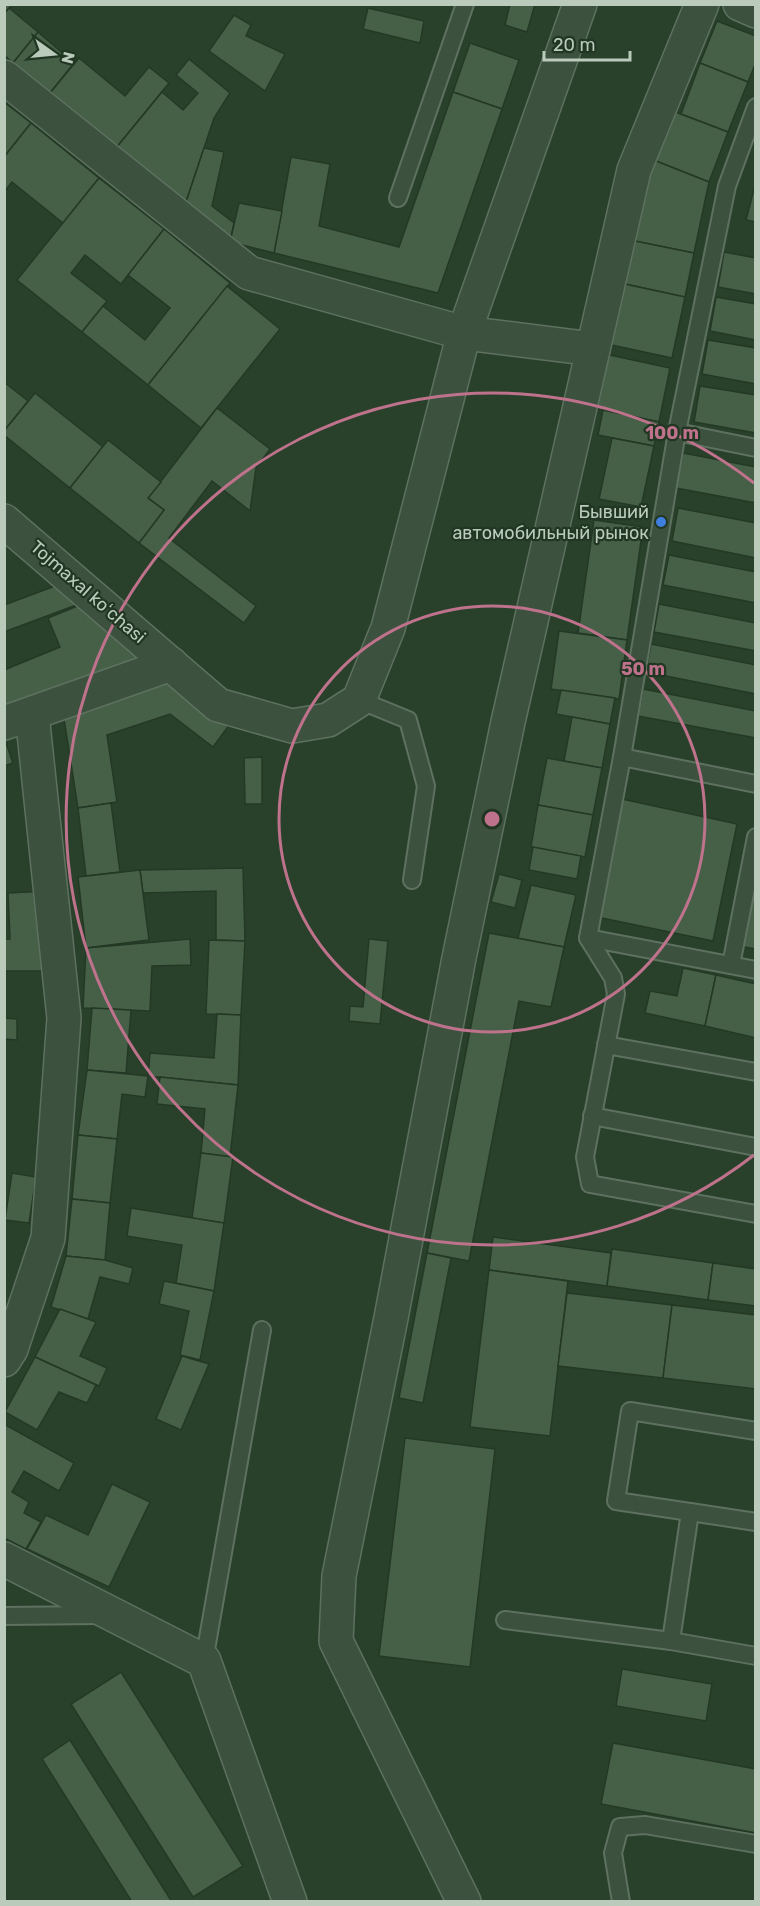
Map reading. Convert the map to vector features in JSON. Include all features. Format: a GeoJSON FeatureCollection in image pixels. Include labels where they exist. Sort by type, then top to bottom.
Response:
{"type":"FeatureCollection","features":[{"type":"Feature","properties":{"kind":"street"},"geometry":{"type":"LineString","coordinates":[[359,700],[388,628],[464,333],[580,4]]}},
{"type":"Feature","properties":{"kind":"street"},"geometry":{"type":"LineString","coordinates":[[464,1902],[336,1641],[339,1575],[466,924],[586,348],[634,170],[702,4]]}},
{"type":"Feature","properties":{"kind":"street"},"geometry":{"type":"LineString","coordinates":[[740,4],[756,11]]}},
{"type":"Feature","properties":{"kind":"street"},"geometry":{"type":"LineString","coordinates":[[4,77],[249,273],[464,333],[586,348]]}},
{"type":"Feature","properties":{"kind":"street","name":"Tojmaxal koʻchasi"},"geometry":{"type":"LineString","coordinates":[[4,521],[218,705],[292,726],[328,720],[359,700]]}},
{"type":"Feature","properties":{"kind":"street"},"geometry":{"type":"LineString","coordinates":[[4,1360],[11,1348],[48,1238],[64,1018],[18,718],[171,664]]}},
{"type":"Feature","properties":{"kind":"street"},"geometry":{"type":"LineString","coordinates":[[4,1559],[204,1661],[290,1902]]}},
{"type":"Feature","properties":{"kind":"lane"},"geometry":{"type":"LineString","coordinates":[[398,198],[465,4]]}},
{"type":"Feature","properties":{"kind":"lane"},"geometry":{"type":"LineString","coordinates":[[756,107],[727,186],[677,432],[622,757],[588,938],[615,985],[585,1157],[590,1184],[756,1214]]}},
{"type":"Feature","properties":{"kind":"lane"},"geometry":{"type":"LineString","coordinates":[[677,432],[756,448]]}},
{"type":"Feature","properties":{"kind":"lane"},"geometry":{"type":"LineString","coordinates":[[359,700],[408,720],[426,786],[412,880]]}},
{"type":"Feature","properties":{"kind":"lane"},"geometry":{"type":"LineString","coordinates":[[622,757],[756,784]]}},
{"type":"Feature","properties":{"kind":"lane"},"geometry":{"type":"LineString","coordinates":[[731,965],[756,837]]}},
{"type":"Feature","properties":{"kind":"lane"},"geometry":{"type":"LineString","coordinates":[[588,938],[756,970]]}},
{"type":"Feature","properties":{"kind":"lane"},"geometry":{"type":"LineString","coordinates":[[606,1045],[756,1072]]}},
{"type":"Feature","properties":{"kind":"lane"},"geometry":{"type":"LineString","coordinates":[[592,1116],[756,1147]]}},
{"type":"Feature","properties":{"kind":"lane"},"geometry":{"type":"LineString","coordinates":[[204,1661],[262,1330]]}},
{"type":"Feature","properties":{"kind":"lane"},"geometry":{"type":"LineString","coordinates":[[756,1431],[630,1411],[616,1501],[756,1522]]}},
{"type":"Feature","properties":{"kind":"lane"},"geometry":{"type":"LineString","coordinates":[[671,1641],[690,1512]]}},
{"type":"Feature","properties":{"kind":"lane"},"geometry":{"type":"LineString","coordinates":[[4,1616],[111,1615]]}},
{"type":"Feature","properties":{"kind":"lane"},"geometry":{"type":"LineString","coordinates":[[505,1620],[671,1641],[756,1656]]}},
{"type":"Feature","properties":{"kind":"lane"},"geometry":{"type":"LineString","coordinates":[[621,1902],[613,1853],[620,1827],[645,1825],[756,1844]]}},
{"type":"Feature","properties":{"kind":"building"},"geometry":{"type":"Polygon","coordinates":[[[4,4],[12,5],[4,14],[4,4]]]}},
{"type":"Feature","properties":{"kind":"building"},"geometry":{"type":"Polygon","coordinates":[[[510,4],[535,4],[527,32],[505,25],[510,4]]]}},
{"type":"Feature","properties":{"kind":"building"},"geometry":{"type":"Polygon","coordinates":[[[9,8],[38,32],[13,63],[4,55],[4,14],[9,8]]]}},
{"type":"Feature","properties":{"kind":"building"},"geometry":{"type":"Polygon","coordinates":[[[368,8],[424,21],[420,43],[363,29],[368,8]]]}},
{"type":"Feature","properties":{"kind":"building"},"geometry":{"type":"Polygon","coordinates":[[[234,15],[251,25],[246,36],[285,54],[265,91],[209,51],[234,15]]]}},
{"type":"Feature","properties":{"kind":"building"},"geometry":{"type":"Polygon","coordinates":[[[717,21],[756,36],[756,62],[748,82],[700,63],[717,21]]]}},
{"type":"Feature","properties":{"kind":"building"},"geometry":{"type":"Polygon","coordinates":[[[38,32],[74,63],[50,93],[13,63],[38,32]]]}},
{"type":"Feature","properties":{"kind":"building"},"geometry":{"type":"Polygon","coordinates":[[[470,43],[519,60],[502,109],[453,92],[470,43]]]}},
{"type":"Feature","properties":{"kind":"building"},"geometry":{"type":"Polygon","coordinates":[[[79,58],[125,96],[149,67],[169,83],[116,148],[50,93],[79,58]]]}},
{"type":"Feature","properties":{"kind":"building"},"geometry":{"type":"Polygon","coordinates":[[[189,59],[230,93],[214,118],[185,205],[116,148],[162,92],[183,110],[198,93],[176,75],[189,59]]]}},
{"type":"Feature","properties":{"kind":"building"},"geometry":{"type":"Polygon","coordinates":[[[700,63],[748,82],[728,132],[681,114],[700,63]]]}},
{"type":"Feature","properties":{"kind":"building"},"geometry":{"type":"Polygon","coordinates":[[[453,92],[502,109],[438,293],[274,253],[291,157],[330,164],[319,226],[399,247],[453,92]]]}},
{"type":"Feature","properties":{"kind":"building"},"geometry":{"type":"Polygon","coordinates":[[[4,102],[31,123],[4,157],[4,102]]]}},
{"type":"Feature","properties":{"kind":"building"},"geometry":{"type":"Polygon","coordinates":[[[670,110],[728,132],[709,182],[651,159],[670,110]]]}},
{"type":"Feature","properties":{"kind":"building"},"geometry":{"type":"Polygon","coordinates":[[[31,123],[99,178],[63,223],[12,182],[4,192],[4,157],[31,123]]]}},
{"type":"Feature","properties":{"kind":"building"},"geometry":{"type":"Polygon","coordinates":[[[204,148],[224,152],[212,206],[234,223],[230,242],[185,205],[204,148]]]}},
{"type":"Feature","properties":{"kind":"building"},"geometry":{"type":"Polygon","coordinates":[[[651,159],[709,182],[694,253],[625,239],[651,159]]]}},
{"type":"Feature","properties":{"kind":"building"},"geometry":{"type":"Polygon","coordinates":[[[99,178],[164,229],[121,284],[85,255],[71,273],[107,301],[82,332],[17,280],[99,178]]]}},
{"type":"Feature","properties":{"kind":"building"},"geometry":{"type":"Polygon","coordinates":[[[754,189],[756,190],[756,222],[746,220],[754,189]]]}},
{"type":"Feature","properties":{"kind":"building"},"geometry":{"type":"Polygon","coordinates":[[[239,203],[282,211],[274,253],[230,242],[239,203]]]}},
{"type":"Feature","properties":{"kind":"building"},"geometry":{"type":"Polygon","coordinates":[[[164,229],[230,283],[148,385],[82,332],[103,306],[145,340],[170,308],[128,275],[164,229]]]}},
{"type":"Feature","properties":{"kind":"building"},"geometry":{"type":"Polygon","coordinates":[[[625,239],[694,253],[685,297],[616,282],[625,239]]]}},
{"type":"Feature","properties":{"kind":"building"},"geometry":{"type":"Polygon","coordinates":[[[724,252],[756,258],[756,294],[718,287],[724,252]]]}},
{"type":"Feature","properties":{"kind":"building"},"geometry":{"type":"Polygon","coordinates":[[[620,283],[685,297],[672,358],[607,344],[620,283]]]}},
{"type":"Feature","properties":{"kind":"building"},"geometry":{"type":"Polygon","coordinates":[[[227,286],[280,329],[201,428],[148,385],[227,286]]]}},
{"type":"Feature","properties":{"kind":"building"},"geometry":{"type":"Polygon","coordinates":[[[716,297],[756,304],[756,340],[710,331],[716,297]]]}},
{"type":"Feature","properties":{"kind":"building"},"geometry":{"type":"Polygon","coordinates":[[[708,340],[756,348],[756,384],[702,374],[708,340]]]}},
{"type":"Feature","properties":{"kind":"building"},"geometry":{"type":"Polygon","coordinates":[[[605,354],[670,368],[659,422],[594,408],[605,354]]]}},
{"type":"Feature","properties":{"kind":"building"},"geometry":{"type":"Polygon","coordinates":[[[4,382],[28,401],[4,431],[4,382]]]}},
{"type":"Feature","properties":{"kind":"building"},"geometry":{"type":"Polygon","coordinates":[[[700,386],[756,395],[756,433],[694,422],[700,386]]]}},
{"type":"Feature","properties":{"kind":"building"},"geometry":{"type":"Polygon","coordinates":[[[35,393],[103,447],[70,488],[4,435],[4,431],[35,393]]]}},
{"type":"Feature","properties":{"kind":"building"},"geometry":{"type":"Polygon","coordinates":[[[217,408],[270,449],[256,468],[250,511],[212,481],[169,538],[256,606],[244,623],[139,543],[164,510],[148,498],[217,408]]]}},
{"type":"Feature","properties":{"kind":"building"},"geometry":{"type":"Polygon","coordinates":[[[603,410],[659,422],[654,446],[598,435],[603,410]]]}},
{"type":"Feature","properties":{"kind":"building"},"geometry":{"type":"Polygon","coordinates":[[[612,438],[654,446],[641,507],[599,499],[612,438]]]}},
{"type":"Feature","properties":{"kind":"building"},"geometry":{"type":"Polygon","coordinates":[[[108,440],[161,482],[148,498],[164,510],[139,543],[70,488],[108,440]]]}},
{"type":"Feature","properties":{"kind":"building"},"geometry":{"type":"Polygon","coordinates":[[[683,453],[756,467],[756,503],[676,488],[683,453]]]}},
{"type":"Feature","properties":{"kind":"building"},"geometry":{"type":"Polygon","coordinates":[[[678,508],[756,523],[756,558],[672,541],[678,508]]]}},
{"type":"Feature","properties":{"kind":"building"},"geometry":{"type":"Polygon","coordinates":[[[594,520],[643,527],[627,640],[578,633],[594,520]]]}},
{"type":"Feature","properties":{"kind":"building"},"geometry":{"type":"Polygon","coordinates":[[[669,555],[756,572],[756,603],[663,585],[669,555]]]}},
{"type":"Feature","properties":{"kind":"building"},"geometry":{"type":"Polygon","coordinates":[[[55,586],[79,604],[4,632],[4,605],[55,586]]]}},
{"type":"Feature","properties":{"kind":"building"},"geometry":{"type":"Polygon","coordinates":[[[659,604],[756,623],[756,651],[654,632],[659,604]]]}},
{"type":"Feature","properties":{"kind":"building"},"geometry":{"type":"Polygon","coordinates":[[[80,605],[146,657],[4,711],[4,670],[60,647],[48,618],[80,605]]]}},
{"type":"Feature","properties":{"kind":"building"},"geometry":{"type":"Polygon","coordinates":[[[559,631],[627,640],[619,699],[551,689],[559,631]]]}},
{"type":"Feature","properties":{"kind":"building"},"geometry":{"type":"Polygon","coordinates":[[[651,644],[756,665],[756,694],[646,672],[651,644]]]}},
{"type":"Feature","properties":{"kind":"building"},"geometry":{"type":"Polygon","coordinates":[[[171,680],[230,724],[213,747],[170,714],[107,735],[117,802],[78,808],[64,719],[171,680]]]}},
{"type":"Feature","properties":{"kind":"building"},"geometry":{"type":"Polygon","coordinates":[[[643,689],[756,711],[756,738],[638,716],[643,689]]]}},
{"type":"Feature","properties":{"kind":"building"},"geometry":{"type":"Polygon","coordinates":[[[561,690],[615,698],[610,724],[556,714],[561,690]]]}},
{"type":"Feature","properties":{"kind":"building"},"geometry":{"type":"Polygon","coordinates":[[[572,717],[610,724],[602,768],[564,761],[572,717]]]}},
{"type":"Feature","properties":{"kind":"building"},"geometry":{"type":"Polygon","coordinates":[[[4,737],[13,763],[4,766],[4,737]]]}},
{"type":"Feature","properties":{"kind":"building"},"geometry":{"type":"Polygon","coordinates":[[[262,757],[262,804],[245,804],[244,758],[262,757]]]}},
{"type":"Feature","properties":{"kind":"building"},"geometry":{"type":"Polygon","coordinates":[[[547,758],[602,768],[593,815],[538,805],[547,758]]]}},
{"type":"Feature","properties":{"kind":"building"},"geometry":{"type":"Polygon","coordinates":[[[622,799],[737,824],[713,941],[597,917],[622,799]]]}},
{"type":"Feature","properties":{"kind":"building"},"geometry":{"type":"Polygon","coordinates":[[[111,803],[120,872],[86,876],[78,808],[111,803]]]}},
{"type":"Feature","properties":{"kind":"building"},"geometry":{"type":"Polygon","coordinates":[[[538,805],[593,815],[585,857],[531,847],[538,805]]]}},
{"type":"Feature","properties":{"kind":"building"},"geometry":{"type":"Polygon","coordinates":[[[533,847],[581,856],[577,879],[529,870],[533,847]]]}},
{"type":"Feature","properties":{"kind":"building"},"geometry":{"type":"Polygon","coordinates":[[[756,860],[756,949],[738,946],[756,860]]]}},
{"type":"Feature","properties":{"kind":"building"},"geometry":{"type":"Polygon","coordinates":[[[243,868],[245,941],[216,940],[216,891],[143,893],[140,870],[243,868]]]}},
{"type":"Feature","properties":{"kind":"building"},"geometry":{"type":"Polygon","coordinates":[[[140,870],[149,940],[86,948],[78,877],[140,870]]]}},
{"type":"Feature","properties":{"kind":"building"},"geometry":{"type":"Polygon","coordinates":[[[499,874],[522,880],[515,908],[491,902],[499,874]]]}},
{"type":"Feature","properties":{"kind":"building"},"geometry":{"type":"Polygon","coordinates":[[[531,885],[576,895],[564,947],[518,938],[531,885]]]}},
{"type":"Feature","properties":{"kind":"building"},"geometry":{"type":"Polygon","coordinates":[[[48,891],[52,971],[4,971],[4,939],[10,939],[8,893],[48,891]]]}},
{"type":"Feature","properties":{"kind":"building"},"geometry":{"type":"Polygon","coordinates":[[[489,933],[564,947],[551,1007],[519,1001],[469,1261],[427,1253],[489,933]]]}},
{"type":"Feature","properties":{"kind":"building"},"geometry":{"type":"Polygon","coordinates":[[[190,939],[191,965],[152,966],[150,1011],[83,1008],[86,948],[190,939]]]}},
{"type":"Feature","properties":{"kind":"building"},"geometry":{"type":"Polygon","coordinates":[[[369,939],[388,941],[380,1024],[349,1021],[350,1006],[363,1007],[369,939]]]}},
{"type":"Feature","properties":{"kind":"building"},"geometry":{"type":"Polygon","coordinates":[[[209,940],[245,941],[241,1015],[206,1014],[209,940]]]}},
{"type":"Feature","properties":{"kind":"building"},"geometry":{"type":"Polygon","coordinates":[[[683,968],[716,975],[705,1026],[645,1013],[650,991],[677,996],[683,968]]]}},
{"type":"Feature","properties":{"kind":"building"},"geometry":{"type":"Polygon","coordinates":[[[716,975],[756,984],[756,1038],[705,1026],[716,975]]]}},
{"type":"Feature","properties":{"kind":"building"},"geometry":{"type":"Polygon","coordinates":[[[92,1008],[131,1010],[126,1073],[87,1070],[92,1008]]]}},
{"type":"Feature","properties":{"kind":"building"},"geometry":{"type":"Polygon","coordinates":[[[217,1014],[241,1015],[238,1085],[148,1076],[150,1053],[214,1058],[217,1014]]]}},
{"type":"Feature","properties":{"kind":"building"},"geometry":{"type":"Polygon","coordinates":[[[4,1018],[17,1019],[17,1040],[4,1039],[4,1018]]]}},
{"type":"Feature","properties":{"kind":"building"},"geometry":{"type":"Polygon","coordinates":[[[87,1070],[148,1076],[145,1097],[122,1094],[117,1139],[78,1135],[87,1070]]]}},
{"type":"Feature","properties":{"kind":"building"},"geometry":{"type":"Polygon","coordinates":[[[160,1077],[238,1085],[230,1157],[201,1153],[205,1109],[157,1104],[160,1077]]]}},
{"type":"Feature","properties":{"kind":"building"},"geometry":{"type":"Polygon","coordinates":[[[78,1135],[117,1139],[110,1203],[72,1199],[78,1135]]]}},
{"type":"Feature","properties":{"kind":"building"},"geometry":{"type":"Polygon","coordinates":[[[201,1153],[233,1157],[224,1223],[192,1218],[201,1153]]]}},
{"type":"Feature","properties":{"kind":"building"},"geometry":{"type":"Polygon","coordinates":[[[12,1173],[36,1177],[29,1223],[5,1220],[12,1173]]]}},
{"type":"Feature","properties":{"kind":"building"},"geometry":{"type":"Polygon","coordinates":[[[72,1199],[110,1203],[105,1260],[66,1256],[72,1199]]]}},
{"type":"Feature","properties":{"kind":"building"},"geometry":{"type":"Polygon","coordinates":[[[131,1208],[224,1223],[214,1291],[176,1283],[182,1245],[127,1236],[131,1208]]]}},
{"type":"Feature","properties":{"kind":"building"},"geometry":{"type":"Polygon","coordinates":[[[493,1237],[611,1253],[607,1286],[489,1270],[493,1237]]]}},
{"type":"Feature","properties":{"kind":"building"},"geometry":{"type":"Polygon","coordinates":[[[612,1249],[713,1263],[708,1300],[607,1286],[612,1249]]]}},
{"type":"Feature","properties":{"kind":"building"},"geometry":{"type":"Polygon","coordinates":[[[427,1253],[451,1258],[423,1403],[399,1398],[427,1253]]]}},
{"type":"Feature","properties":{"kind":"building"},"geometry":{"type":"Polygon","coordinates":[[[66,1256],[105,1260],[133,1268],[129,1284],[100,1277],[88,1319],[51,1307],[66,1256]]]}},
{"type":"Feature","properties":{"kind":"building"},"geometry":{"type":"Polygon","coordinates":[[[713,1263],[756,1269],[756,1306],[708,1300],[713,1263]]]}},
{"type":"Feature","properties":{"kind":"building"},"geometry":{"type":"Polygon","coordinates":[[[489,1270],[568,1281],[550,1436],[470,1427],[489,1270]]]}},
{"type":"Feature","properties":{"kind":"building"},"geometry":{"type":"Polygon","coordinates":[[[164,1281],[214,1291],[200,1360],[180,1355],[189,1311],[159,1304],[164,1281]]]}},
{"type":"Feature","properties":{"kind":"building"},"geometry":{"type":"Polygon","coordinates":[[[567,1293],[672,1305],[663,1378],[558,1366],[567,1293]]]}},
{"type":"Feature","properties":{"kind":"building"},"geometry":{"type":"Polygon","coordinates":[[[672,1305],[756,1315],[756,1389],[663,1378],[672,1305]]]}},
{"type":"Feature","properties":{"kind":"building"},"geometry":{"type":"Polygon","coordinates":[[[60,1309],[96,1322],[80,1356],[107,1368],[99,1386],[35,1357],[60,1309]]]}},
{"type":"Feature","properties":{"kind":"building"},"geometry":{"type":"Polygon","coordinates":[[[182,1356],[209,1364],[181,1430],[156,1419],[182,1356]]]}},
{"type":"Feature","properties":{"kind":"building"},"geometry":{"type":"Polygon","coordinates":[[[35,1357],[96,1385],[87,1403],[59,1392],[37,1430],[5,1412],[35,1357]]]}},
{"type":"Feature","properties":{"kind":"building"},"geometry":{"type":"Polygon","coordinates":[[[4,1424],[74,1463],[59,1491],[24,1471],[12,1492],[29,1502],[24,1513],[41,1522],[26,1549],[4,1538],[4,1424]]]}},
{"type":"Feature","properties":{"kind":"building"},"geometry":{"type":"Polygon","coordinates":[[[405,1438],[495,1449],[470,1667],[379,1656],[405,1438]]]}},
{"type":"Feature","properties":{"kind":"building"},"geometry":{"type":"Polygon","coordinates":[[[112,1484],[150,1502],[109,1587],[27,1549],[46,1515],[88,1535],[112,1484]]]}},
{"type":"Feature","properties":{"kind":"building"},"geometry":{"type":"Polygon","coordinates":[[[622,1669],[712,1684],[706,1721],[616,1706],[622,1669]]]}},
{"type":"Feature","properties":{"kind":"building"},"geometry":{"type":"Polygon","coordinates":[[[121,1672],[243,1866],[193,1897],[71,1704],[121,1672]]]}},
{"type":"Feature","properties":{"kind":"building"},"geometry":{"type":"Polygon","coordinates":[[[70,1740],[172,1902],[132,1902],[42,1759],[70,1740]]]}},
{"type":"Feature","properties":{"kind":"building"},"geometry":{"type":"Polygon","coordinates":[[[613,1743],[756,1769],[756,1833],[601,1804],[613,1743]]]}},
{"type":"Feature","properties":{"kind":"place","name":"Бывший автомобильный рынок"},"geometry":{"type":"Point","coordinates":[661,522]}}]}
